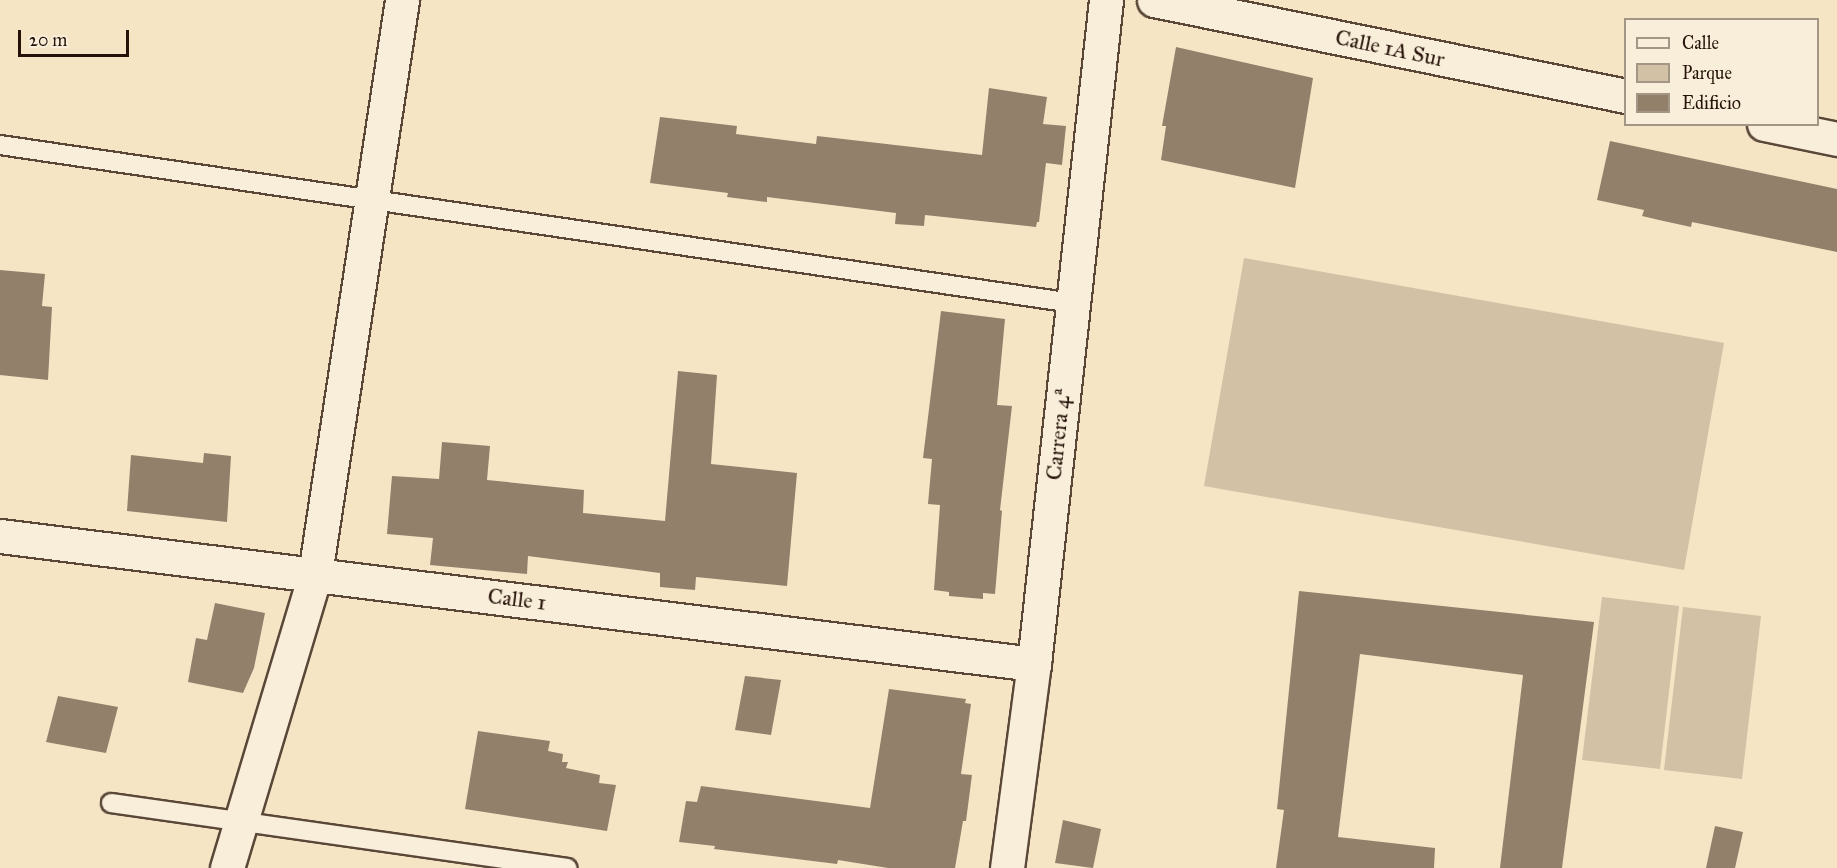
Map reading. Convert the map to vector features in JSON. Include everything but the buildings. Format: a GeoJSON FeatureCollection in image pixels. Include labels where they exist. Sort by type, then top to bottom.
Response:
{"type":"FeatureCollection","features":[{"type":"Feature","properties":{"kind":"street"},"geometry":{"type":"LineString","coordinates":[[227,868],[315,574],[402,0]]}},
{"type":"Feature","properties":{"kind":"street","name":"Carrera 4ª"},"geometry":{"type":"LineString","coordinates":[[1007,868],[1034,664],[1106,0]]}},
{"type":"Feature","properties":{"kind":"street","name":"Calle 1A Sur"},"geometry":{"type":"LineString","coordinates":[[1154,0],[1624,96]]}},
{"type":"Feature","properties":{"kind":"street"},"geometry":{"type":"LineString","coordinates":[[1774,126],[1837,139]]}},
{"type":"Feature","properties":{"kind":"street","name":"Calle 1"},"geometry":{"type":"LineString","coordinates":[[0,536],[1034,664]]}},
{"type":"Feature","properties":{"kind":"lane"},"geometry":{"type":"LineString","coordinates":[[0,146],[1072,303]]}},
{"type":"Feature","properties":{"kind":"lane"},"geometry":{"type":"LineString","coordinates":[[111,803],[567,868]]}},
{"type":"Feature","properties":{"kind":"green space"},"geometry":{"type":"Polygon","coordinates":[[[1244,258],[1724,343],[1684,570],[1204,486],[1244,258]]]}},
{"type":"Feature","properties":{"kind":"green space"},"geometry":{"type":"Polygon","coordinates":[[[1602,597],[1679,606],[1660,769],[1582,760],[1602,597]]]}},
{"type":"Feature","properties":{"kind":"green space"},"geometry":{"type":"Polygon","coordinates":[[[1683,607],[1761,616],[1742,779],[1664,770],[1683,607]]]}}]}
